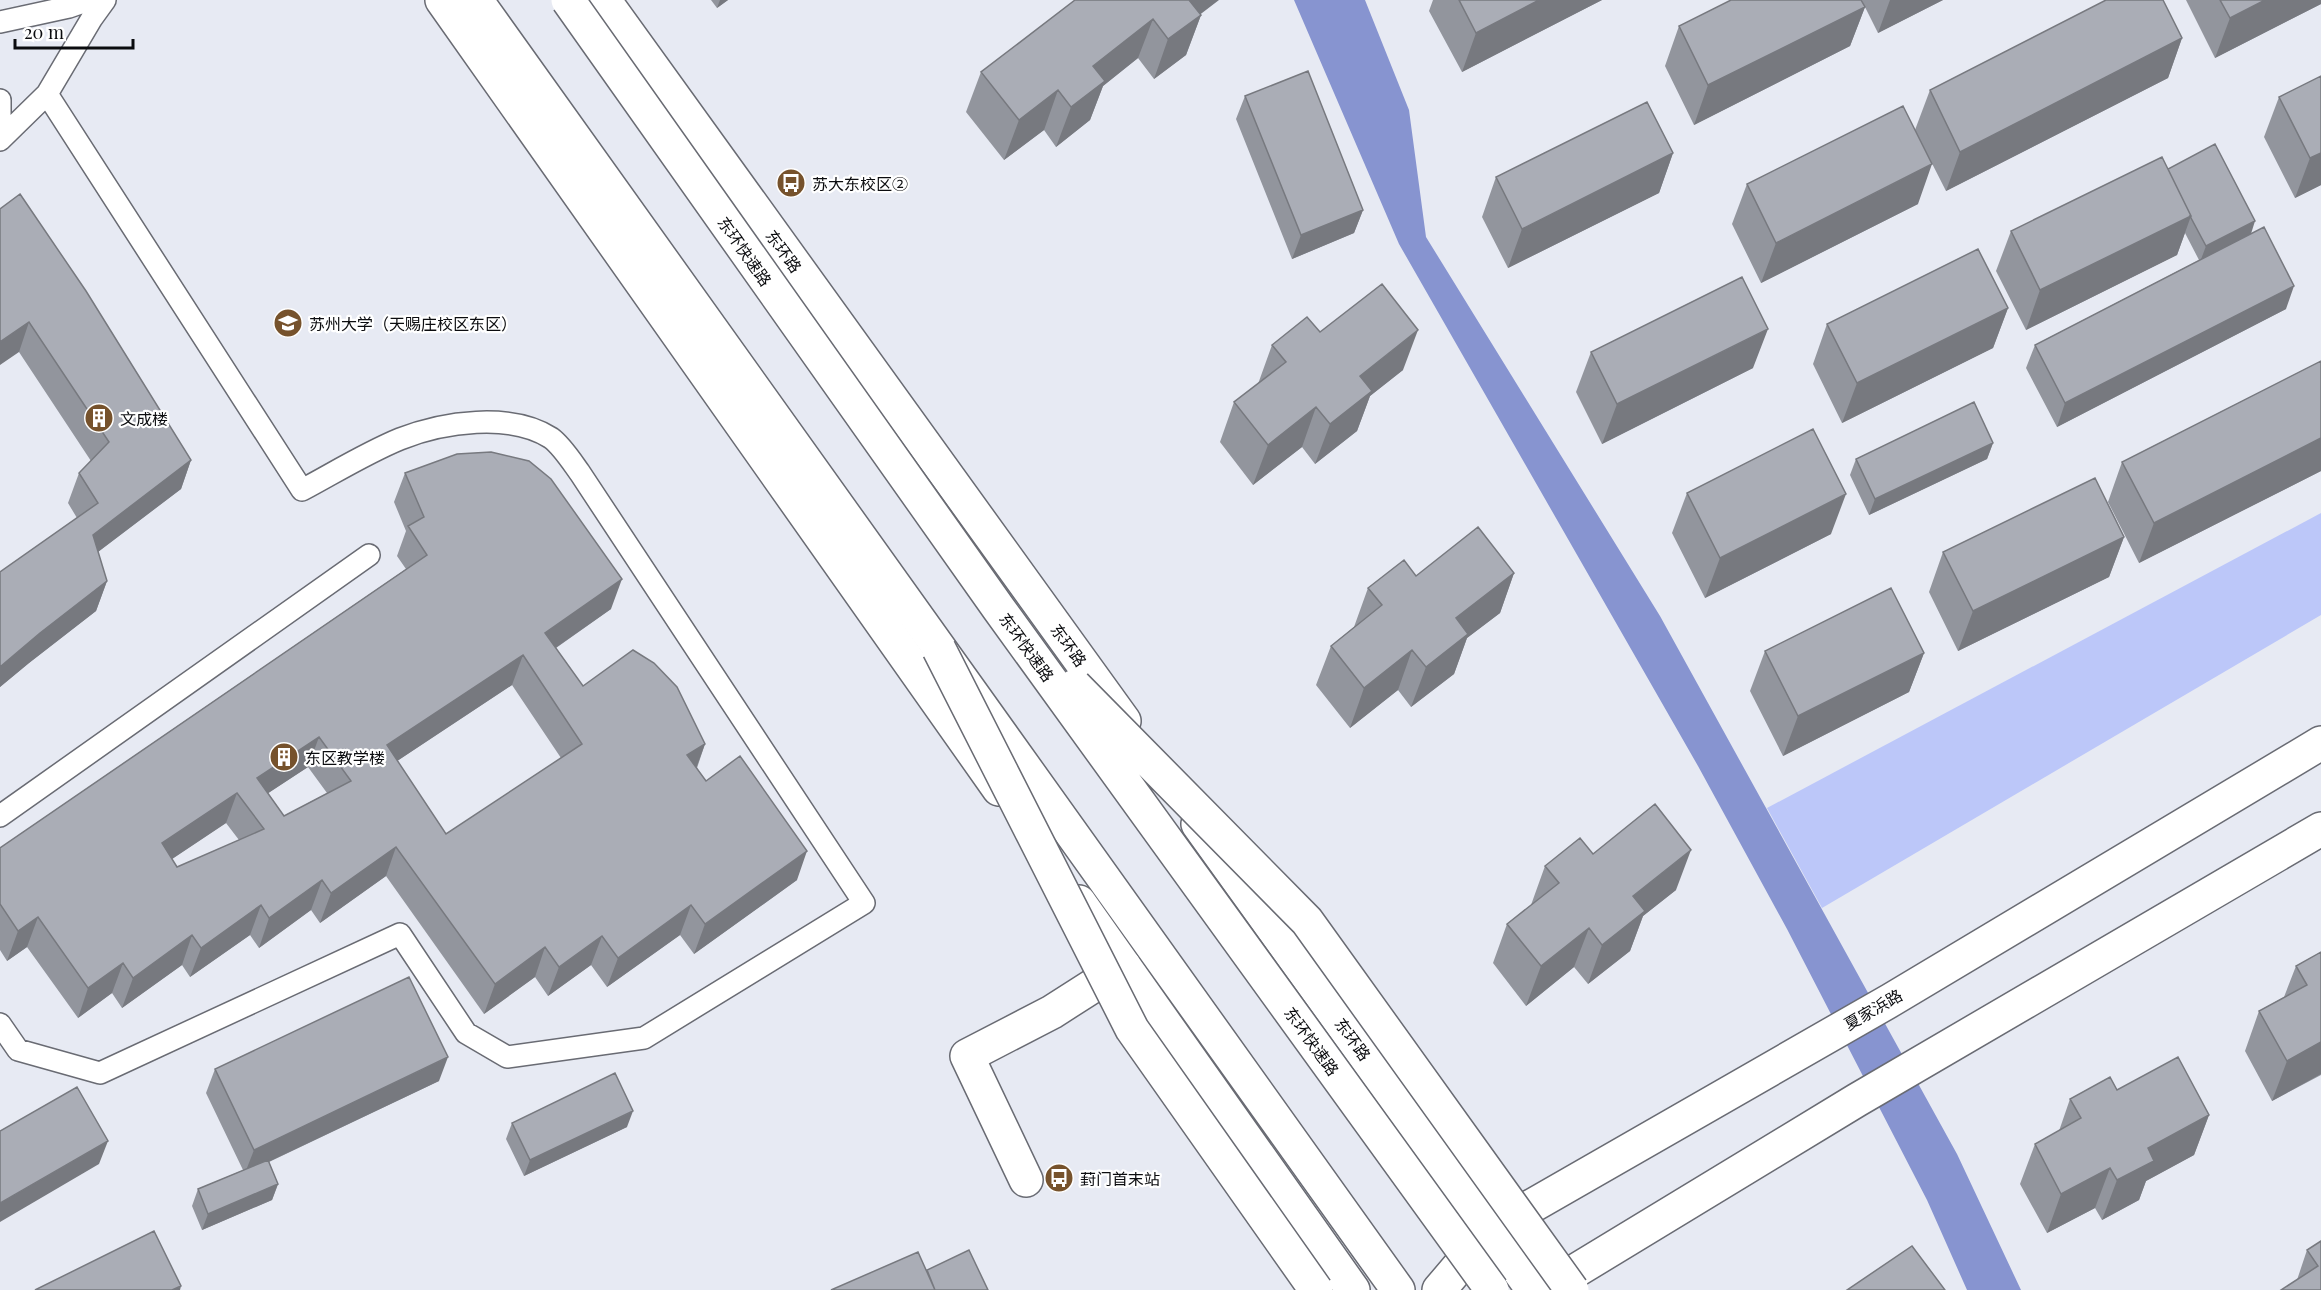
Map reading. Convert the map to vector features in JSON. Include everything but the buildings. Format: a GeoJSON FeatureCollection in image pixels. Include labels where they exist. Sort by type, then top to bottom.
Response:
{"type":"FeatureCollection","features":[{"type":"Feature","properties":{"kind":"main road"},"geometry":{"type":"LineString","coordinates":[[442,0],[1353,1290]]}},
{"type":"Feature","properties":{"kind":"main road"},"geometry":{"type":"LineString","coordinates":[[476,0],[1398,1290]]}},
{"type":"Feature","properties":{"kind":"main road","name":"东环快速路"},"geometry":{"type":"LineString","coordinates":[[567,0],[999,609],[1492,1290]]}},
{"type":"Feature","properties":{"kind":"main road","name":"东环路"},"geometry":{"type":"LineString","coordinates":[[604,0],[1533,1290]]}},
{"type":"Feature","properties":{"kind":"main road"},"geometry":{"type":"LineString","coordinates":[[999,609],[1307,921],[1572,1290]]}},
{"type":"Feature","properties":{"kind":"main road"},"geometry":{"type":"LineString","coordinates":[[939,649],[1132,1029],[1316,1290]]}},
{"type":"Feature","properties":{"kind":"main road","name":"夏家浜路"},"geometry":{"type":"LineString","coordinates":[[1439,1290],[1491,1230],[1891,1000],[2321,743]]}},
{"type":"Feature","properties":{"kind":"main road"},"geometry":{"type":"LineString","coordinates":[[1544,1290],[1857,1100],[2321,829]]}},
{"type":"Feature","properties":{"kind":"main road"},"geometry":{"type":"LineString","coordinates":[[1026,1180],[967,1056],[1052,1012],[1124,966]]}},
{"type":"Feature","properties":{"kind":"lane"},"geometry":{"type":"LineString","coordinates":[[0,22],[69,7],[89,0]]}},
{"type":"Feature","properties":{"kind":"lane"},"geometry":{"type":"LineString","coordinates":[[0,140],[47,94],[105,0]]}},
{"type":"Feature","properties":{"kind":"lane"},"geometry":{"type":"LineString","coordinates":[[0,1024],[18,1050],[100,1073],[400,934],[466,1033],[507,1057],[610,1043],[644,1038],[864,903],[580,473],[552,439],[524,426],[486,420],[446,427],[400,439],[302,490],[47,94]]}},
{"type":"Feature","properties":{"kind":"lane"},"geometry":{"type":"LineString","coordinates":[[0,100],[0,123]]}},
{"type":"Feature","properties":{"kind":"lane"},"geometry":{"type":"LineString","coordinates":[[0,816],[369,555]]}},
{"type":"Feature","properties":{"kind":"shaded area"},"geometry":{"type":"Polygon","coordinates":[[[1294,0],[1365,0],[1409,110],[1426,237],[1660,616],[1957,1154],[2021,1290],[1967,1290],[1927,1200],[1787,929],[1698,766],[1399,244],[1294,0]]]}},
{"type":"Feature","properties":{"kind":"shaded area"},"geometry":{"type":"Polygon","coordinates":[[[2321,513],[2321,615],[1822,908],[1767,808],[2321,513]]]}},
{"type":"Feature","properties":{"kind":"place","name":"苏大东校区②"},"geometry":{"type":"Point","coordinates":[791,183]}},
{"type":"Feature","properties":{"kind":"place","name":"苏州大学（天赐庄校区东区）"},"geometry":{"type":"Point","coordinates":[288,323]}},
{"type":"Feature","properties":{"kind":"place","name":"文成楼"},"geometry":{"type":"Point","coordinates":[99,418]}},
{"type":"Feature","properties":{"kind":"place","name":"东区教学楼"},"geometry":{"type":"Point","coordinates":[284,757]}},
{"type":"Feature","properties":{"kind":"place","name":"葑门首末站"},"geometry":{"type":"Point","coordinates":[1059,1178]}}]}
